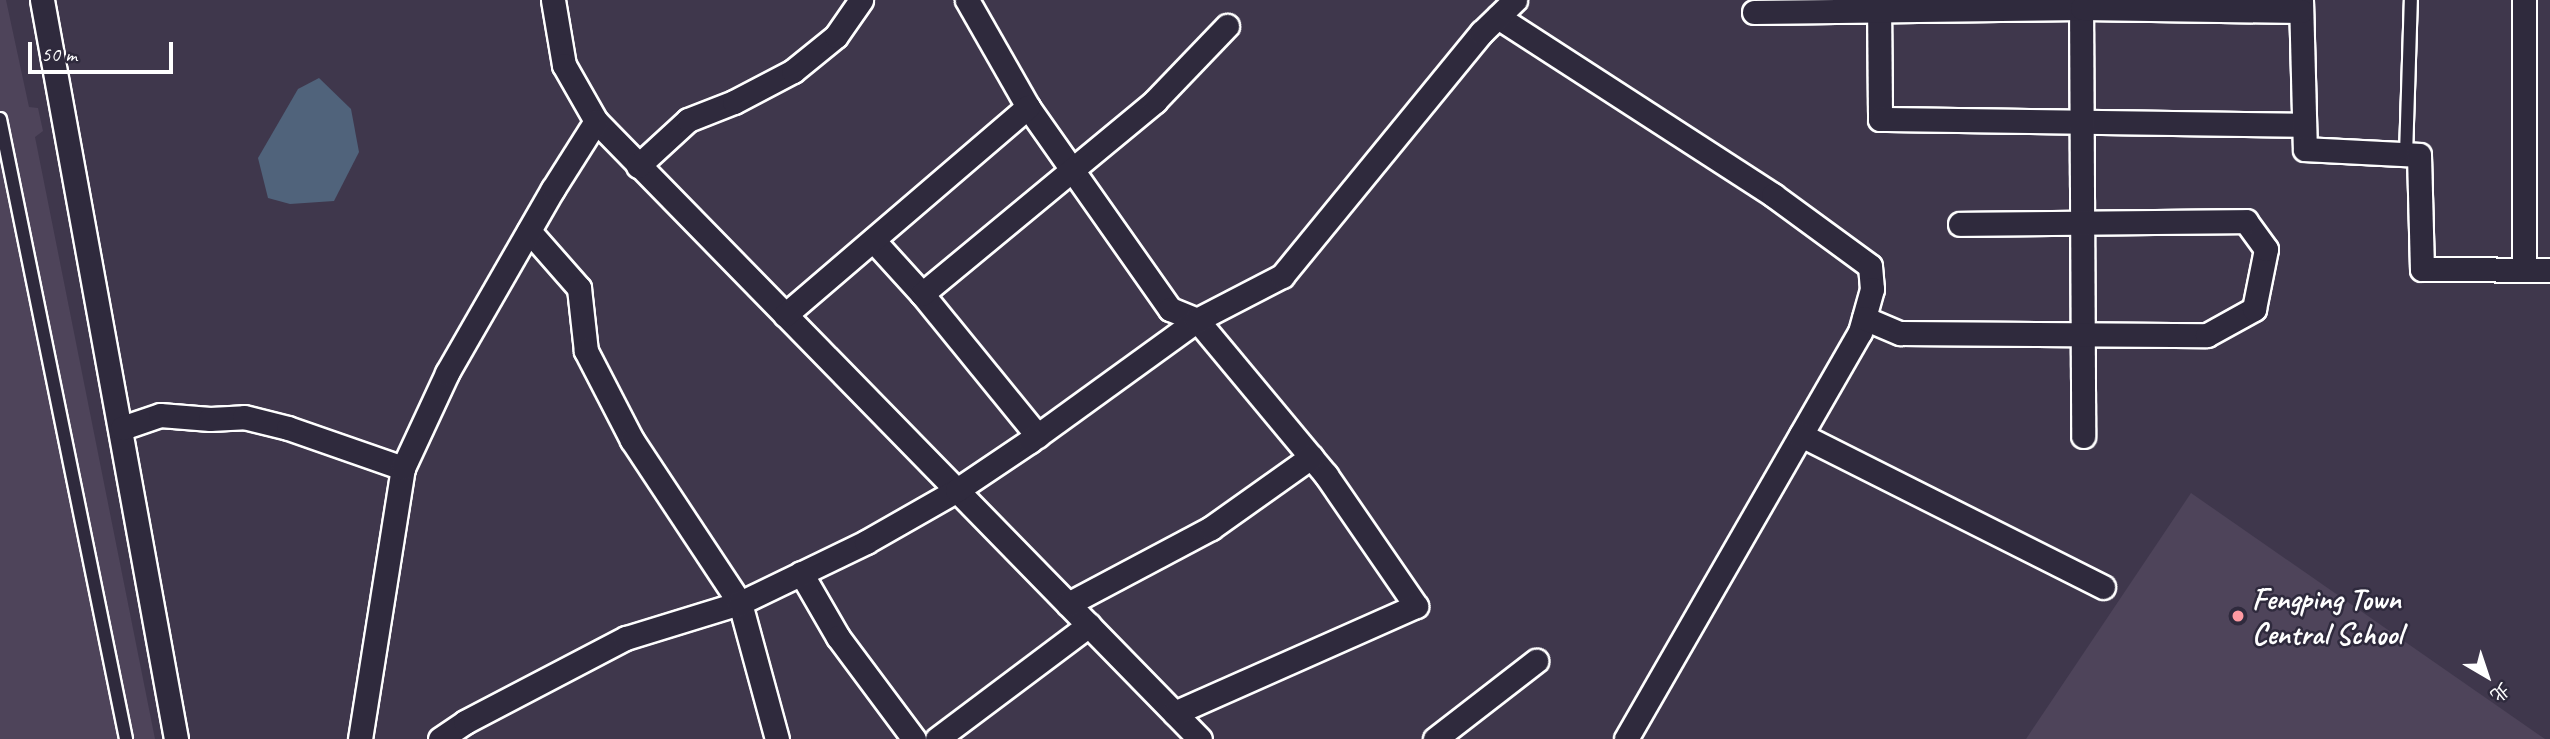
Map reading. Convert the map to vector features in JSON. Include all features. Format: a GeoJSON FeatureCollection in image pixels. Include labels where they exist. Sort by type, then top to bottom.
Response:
{"type":"FeatureCollection","features":[{"type":"Feature","properties":{"kind":"street"},"geometry":{"type":"LineString","coordinates":[[42,0],[122,428],[176,739]]}},
{"type":"Feature","properties":{"kind":"street"},"geometry":{"type":"LineString","coordinates":[[553,0],[565,65],[596,121],[1175,713],[1196,738]]}},
{"type":"Feature","properties":{"kind":"street"},"geometry":{"type":"LineString","coordinates":[[638,166],[688,120],[734,102],[793,71],[836,36],[861,0]]}},
{"type":"Feature","properties":{"kind":"street"},"geometry":{"type":"LineString","coordinates":[[967,0],[1028,107],[1170,309],[1197,320],[1311,457],[1416,606],[1175,713]]}},
{"type":"Feature","properties":{"kind":"street"},"geometry":{"type":"LineString","coordinates":[[440,739],[465,722],[626,638],[740,603],[866,542],[957,490],[1038,436],[1197,320],[1282,276],[1515,0]]}},
{"type":"Feature","properties":{"kind":"street"},"geometry":{"type":"LineString","coordinates":[[2524,270],[2525,0]]}},
{"type":"Feature","properties":{"kind":"street"},"geometry":{"type":"LineString","coordinates":[[2081,4],[2083,436]]}},
{"type":"Feature","properties":{"kind":"street"},"geometry":{"type":"LineString","coordinates":[[1879,5],[1880,119],[2304,125]]}},
{"type":"Feature","properties":{"kind":"street"},"geometry":{"type":"LineString","coordinates":[[1754,12],[1879,5],[2301,6],[2305,149],[2419,155],[2422,268],[2550,270]]}},
{"type":"Feature","properties":{"kind":"street"},"geometry":{"type":"LineString","coordinates":[[1498,17],[1773,195],[1870,266],[1872,289],[1860,332],[1626,739]]}},
{"type":"Feature","properties":{"kind":"street"},"geometry":{"type":"LineString","coordinates":[[922,293],[1155,101],[1227,26]]}},
{"type":"Feature","properties":{"kind":"street"},"geometry":{"type":"LineString","coordinates":[[785,315],[1028,107]]}},
{"type":"Feature","properties":{"kind":"street"},"geometry":{"type":"LineString","coordinates":[[360,739],[403,468],[447,373],[528,231],[596,121]]}},
{"type":"Feature","properties":{"kind":"street"},"geometry":{"type":"LineString","coordinates":[[1864,318],[1900,333],[2083,332],[2207,335],[2254,309],[2266,249],[2246,220],[1960,224]]}},
{"type":"Feature","properties":{"kind":"street"},"geometry":{"type":"LineString","coordinates":[[528,231],[579,288],[586,351],[632,440],[740,603],[778,739]]}},
{"type":"Feature","properties":{"kind":"street"},"geometry":{"type":"LineString","coordinates":[[873,240],[922,293],[1038,436]]}},
{"type":"Feature","properties":{"kind":"street"},"geometry":{"type":"LineString","coordinates":[[1157,349],[1170,309]]}},
{"type":"Feature","properties":{"kind":"street"},"geometry":{"type":"LineString","coordinates":[[122,428],[160,415],[210,419],[244,417],[288,428],[403,468]]}},
{"type":"Feature","properties":{"kind":"street"},"geometry":{"type":"LineString","coordinates":[[1801,435],[2103,587]]}},
{"type":"Feature","properties":{"kind":"street"},"geometry":{"type":"LineString","coordinates":[[1068,604],[1212,528],[1311,457]]}},
{"type":"Feature","properties":{"kind":"street"},"geometry":{"type":"LineString","coordinates":[[801,573],[838,638],[914,739]]}},
{"type":"Feature","properties":{"kind":"street"},"geometry":{"type":"LineString","coordinates":[[937,739],[1089,625]]}},
{"type":"Feature","properties":{"kind":"street"},"geometry":{"type":"LineString","coordinates":[[1435,739],[1536,661]]}},
{"type":"Feature","properties":{"kind":"lane"},"geometry":{"type":"LineString","coordinates":[[2406,155],[2411,0]]}},
{"type":"Feature","properties":{"kind":"lane"},"geometry":{"type":"LineString","coordinates":[[0,119],[126,739]]}},
{"type":"Feature","properties":{"kind":"shaded area"},"geometry":{"type":"Polygon","coordinates":[[[0,0],[6,0],[29,107],[38,108],[43,131],[35,137],[155,739],[0,739],[0,0]]]}},
{"type":"Feature","properties":{"kind":"shaded area","name":"Fengping Town Central School"},"geometry":{"type":"Polygon","coordinates":[[[2191,493],[2545,739],[2026,739],[2191,493]]]}},
{"type":"Feature","properties":{"kind":"water"},"geometry":{"type":"Polygon","coordinates":[[[319,78],[351,109],[359,152],[334,201],[290,204],[268,198],[258,158],[298,89],[319,78]]]}},
{"type":"Feature","properties":{"kind":"place","name":"Fengping Town Central School"},"geometry":{"type":"Point","coordinates":[2238,616]}}]}
